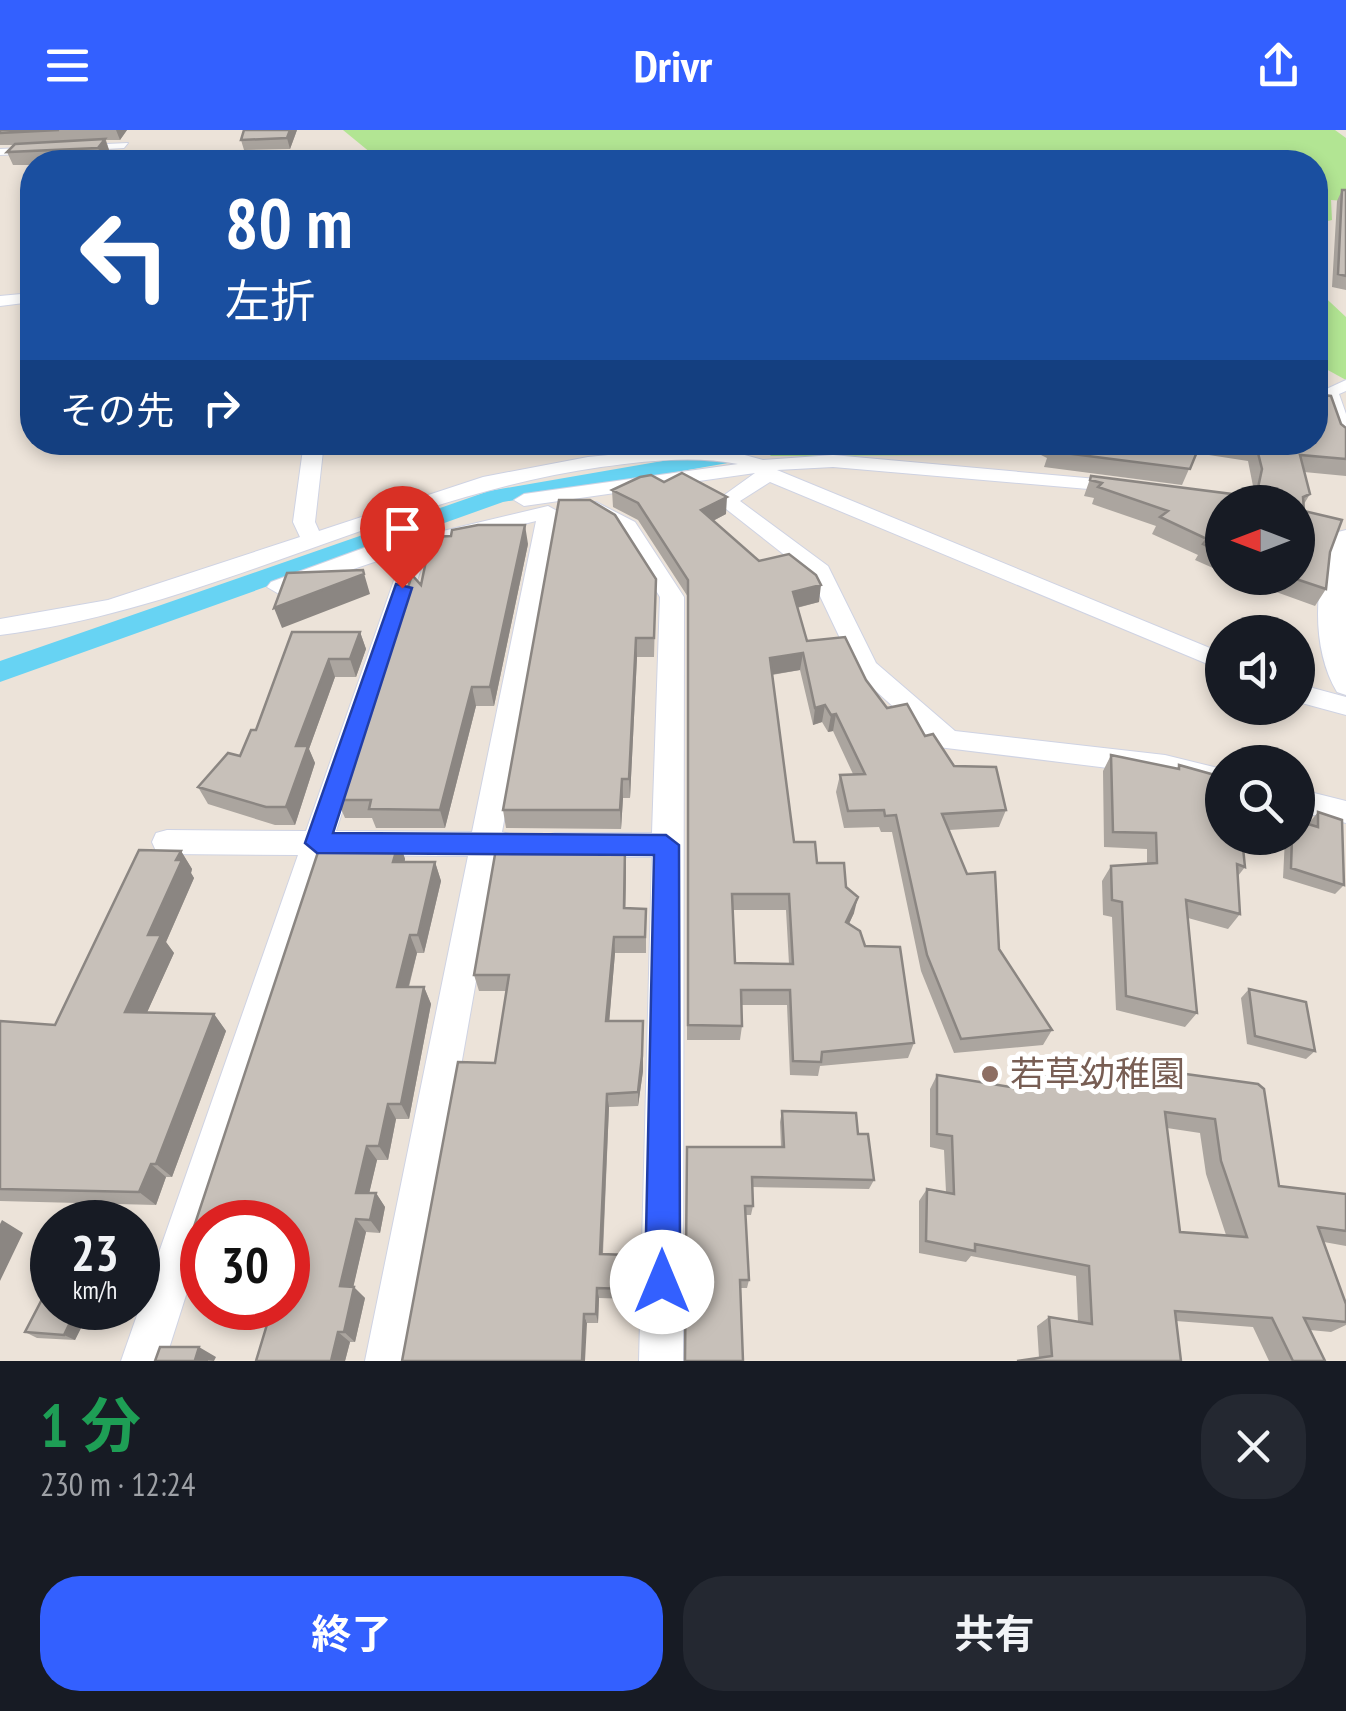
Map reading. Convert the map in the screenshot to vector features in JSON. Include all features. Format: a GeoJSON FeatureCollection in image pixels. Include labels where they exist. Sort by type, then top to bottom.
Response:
{"type":"FeatureCollection","features":[{"type":"Feature","properties":{"kind":"street"},"geometry":{"type":"LineString","coordinates":[[121,150],[134,130]]}},
{"type":"Feature","properties":{"kind":"street"},"geometry":{"type":"LineString","coordinates":[[41,150],[124,146]]}},
{"type":"Feature","properties":{"kind":"street"},"geometry":{"type":"LineString","coordinates":[[1346,385],[1329,392],[1346,439]]}},
{"type":"Feature","properties":{"kind":"street"},"geometry":{"type":"LineString","coordinates":[[312,455],[304,522],[313,540]]}},
{"type":"Feature","properties":{"kind":"street"},"geometry":{"type":"LineString","coordinates":[[0,627],[114,606],[484,483],[544,470],[671,455]]}},
{"type":"Feature","properties":{"kind":"street"},"geometry":{"type":"LineString","coordinates":[[736,455],[1205,655]]}},
{"type":"Feature","properties":{"kind":"street"},"geometry":{"type":"LineString","coordinates":[[142,1361],[317,843],[410,546],[515,502],[833,462],[1151,488]]}},
{"type":"Feature","properties":{"kind":"street"},"geometry":{"type":"LineString","coordinates":[[765,470],[726,500],[820,571],[866,668],[948,740],[1165,765],[1205,776]]}},
{"type":"Feature","properties":{"kind":"street"},"geometry":{"type":"LineString","coordinates":[[279,587],[452,535],[548,512],[596,508],[627,527],[672,597],[661,1361]]}},
{"type":"Feature","properties":{"kind":"street"},"geometry":{"type":"LineString","coordinates":[[387,1361],[548,512]]}},
{"type":"Feature","properties":{"kind":"street"},"geometry":{"type":"LineString","coordinates":[[1341,531],[1332,626],[1333,660],[1346,686]]}},
{"type":"Feature","properties":{"kind":"street"},"geometry":{"type":"LineString","coordinates":[[1315,698],[1346,706]]}},
{"type":"Feature","properties":{"kind":"street"},"geometry":{"type":"LineString","coordinates":[[1315,804],[1346,812]]}},
{"type":"Feature","properties":{"kind":"street"},"geometry":{"type":"LineString","coordinates":[[167,842],[666,845]]}},
{"type":"Feature","properties":{"kind":"green space"},"geometry":{"type":"Polygon","coordinates":[[[343,130],[1335,130],[1346,138],[1346,201],[1331,200],[1332,220],[1328,221],[1328,150],[367,150],[343,130]]]}},
{"type":"Feature","properties":{"kind":"green space"},"geometry":{"type":"Polygon","coordinates":[[[1328,300],[1346,317],[1346,380],[1328,370],[1328,300]]]}},
{"type":"Feature","properties":{"kind":"green space"},"geometry":{"type":"Polygon","coordinates":[[[770,455],[997,455],[771,456],[770,455]]]}},
{"type":"Feature","properties":{"kind":"building"},"geometry":{"type":"Polygon","coordinates":[[[0,130],[59,130],[0,133],[0,130]]]}},
{"type":"Feature","properties":{"kind":"building"},"geometry":{"type":"Polygon","coordinates":[[[244,130],[290,130],[287,138],[241,140],[244,130]]]}},
{"type":"Feature","properties":{"kind":"building"},"geometry":{"type":"Polygon","coordinates":[[[105,139],[98,148],[7,152],[15,144],[105,139]]]}},
{"type":"Feature","properties":{"kind":"building"},"geometry":{"type":"Polygon","coordinates":[[[1342,190],[1346,190],[1346,276],[1338,274],[1342,190]]]}},
{"type":"Feature","properties":{"kind":"building"},"geometry":{"type":"Polygon","coordinates":[[[1328,396],[1346,428],[1346,459],[1300,455],[1328,455],[1328,396]]]}},
{"type":"Feature","properties":{"kind":"building"},"geometry":{"type":"Polygon","coordinates":[[[1080,455],[1196,455],[1190,469],[1080,455]]]}},
{"type":"Feature","properties":{"kind":"building"},"geometry":{"type":"Polygon","coordinates":[[[1258,455],[1300,455],[1308,485],[1259,485],[1262,469],[1258,455]]]}},
{"type":"Feature","properties":{"kind":"building"},"geometry":{"type":"Polygon","coordinates":[[[682,473],[727,497],[701,510],[759,561],[789,554],[816,575],[821,585],[793,592],[807,641],[845,637],[866,680],[887,708],[907,704],[925,736],[933,734],[954,766],[996,767],[1006,810],[942,814],[967,874],[995,872],[999,949],[1052,1030],[961,1039],[927,955],[896,815],[885,816],[884,810],[848,811],[840,775],[865,774],[836,714],[831,715],[825,705],[815,708],[803,653],[770,658],[794,842],[815,842],[817,863],[844,863],[846,887],[858,897],[846,922],[860,931],[865,946],[900,947],[914,1043],[822,1052],[821,1062],[793,1061],[790,990],[741,990],[742,1026],[688,1025],[688,580],[638,503],[612,490],[651,475],[664,482],[682,473]],[[732,894],[735,963],[793,964],[789,894],[732,894]]]}},
{"type":"Feature","properties":{"kind":"building"},"geometry":{"type":"Polygon","coordinates":[[[1091,476],[1205,491],[1205,538],[1160,517],[1168,511],[1098,487],[1102,483],[1090,480],[1091,476]]]}},
{"type":"Feature","properties":{"kind":"building"},"geometry":{"type":"Polygon","coordinates":[[[559,500],[590,500],[615,515],[656,579],[654,638],[636,638],[629,779],[622,779],[620,810],[503,810],[559,500]]]}},
{"type":"Feature","properties":{"kind":"building"},"geometry":{"type":"Polygon","coordinates":[[[1315,514],[1342,520],[1330,552],[1326,589],[1315,585],[1315,514]]]}},
{"type":"Feature","properties":{"kind":"building"},"geometry":{"type":"Polygon","coordinates":[[[478,525],[525,525],[490,687],[472,687],[440,810],[369,809],[371,800],[337,800],[412,575],[421,585],[431,537],[451,536],[452,530],[478,525]]]}},
{"type":"Feature","properties":{"kind":"building"},"geometry":{"type":"Polygon","coordinates":[[[363,570],[364,574],[274,608],[287,573],[363,570]]]}},
{"type":"Feature","properties":{"kind":"building"},"geometry":{"type":"Polygon","coordinates":[[[292,632],[360,632],[350,659],[329,659],[296,746],[308,746],[286,807],[266,807],[198,787],[228,753],[240,756],[251,730],[256,730],[292,632]]]}},
{"type":"Feature","properties":{"kind":"building"},"geometry":{"type":"Polygon","coordinates":[[[1111,755],[1205,772],[1205,855],[1244,855],[1245,867],[1237,864],[1240,914],[1186,900],[1197,1013],[1126,996],[1122,902],[1112,900],[1111,866],[1157,863],[1156,833],[1113,832],[1111,755]]]}},
{"type":"Feature","properties":{"kind":"building"},"geometry":{"type":"Polygon","coordinates":[[[1318,812],[1342,820],[1344,885],[1291,868],[1291,855],[1315,855],[1315,826],[1318,827],[1318,812]]]}},
{"type":"Feature","properties":{"kind":"building"},"geometry":{"type":"Polygon","coordinates":[[[360,840],[399,841],[393,862],[435,862],[418,935],[410,935],[397,987],[424,987],[401,1104],[388,1104],[379,1146],[367,1146],[356,1193],[376,1193],[370,1220],[356,1219],[340,1286],[354,1287],[344,1332],[338,1332],[331,1361],[256,1361],[265,1330],[310,1330],[310,1200],[203,1200],[319,849],[357,850],[360,840]]]}},
{"type":"Feature","properties":{"kind":"building"},"geometry":{"type":"Polygon","coordinates":[[[497,843],[625,846],[624,908],[646,909],[645,937],[614,937],[606,1021],[643,1021],[638,1092],[607,1094],[600,1254],[630,1255],[629,1289],[597,1288],[596,1314],[584,1314],[582,1361],[402,1361],[458,1062],[495,1063],[509,975],[474,975],[497,843]]]}},
{"type":"Feature","properties":{"kind":"building"},"geometry":{"type":"Polygon","coordinates":[[[139,850],[181,851],[176,860],[182,860],[148,935],[161,935],[125,1012],[214,1014],[156,1164],[151,1164],[139,1192],[0,1189],[0,1021],[55,1025],[139,850]]]}},
{"type":"Feature","properties":{"kind":"building"},"geometry":{"type":"Polygon","coordinates":[[[1249,989],[1306,1002],[1315,1051],[1255,1036],[1249,989]]]}},
{"type":"Feature","properties":{"kind":"building"},"geometry":{"type":"Polygon","coordinates":[[[1106,1063],[1258,1084],[1264,1089],[1279,1186],[1346,1194],[1346,1231],[1318,1227],[1346,1304],[1346,1322],[1304,1318],[1325,1361],[1293,1361],[1272,1318],[1175,1311],[1181,1361],[1017,1361],[1052,1356],[1049,1317],[1092,1324],[1089,1266],[975,1244],[975,1251],[926,1241],[927,1189],[954,1194],[952,1136],[937,1134],[937,1075],[1041,1092],[1031,1065],[1109,1082],[1106,1063]],[[1165,1112],[1180,1232],[1247,1237],[1221,1161],[1215,1119],[1165,1112]]]}},
{"type":"Feature","properties":{"kind":"building"},"geometry":{"type":"Polygon","coordinates":[[[782,1111],[856,1113],[858,1134],[868,1134],[874,1180],[752,1177],[753,1206],[745,1206],[749,1280],[740,1280],[743,1361],[685,1361],[687,1147],[784,1147],[782,1111]]]}},
{"type":"Feature","properties":{"kind":"building"},"geometry":{"type":"Polygon","coordinates":[[[30,1322],[30,1330],[66,1330],[64,1335],[25,1332],[30,1322]]]}},
{"type":"Feature","properties":{"kind":"building"},"geometry":{"type":"Polygon","coordinates":[[[160,1347],[199,1347],[195,1360],[208,1361],[155,1361],[160,1347]]]}},
{"type":"Feature","properties":{"kind":"waterway"},"geometry":{"type":"LineString","coordinates":[[0,672],[498,496],[720,458]]}},
{"type":"Feature","properties":{"kind":"place","name":"若草幼稚園"},"geometry":{"type":"Point","coordinates":[990,1074]}},
{"type":"Feature","properties":{"kind":"route"},"geometry":{"type":"LineString","coordinates":[[402,588],[317,843],[666,845],[662,1282]]}}]}
